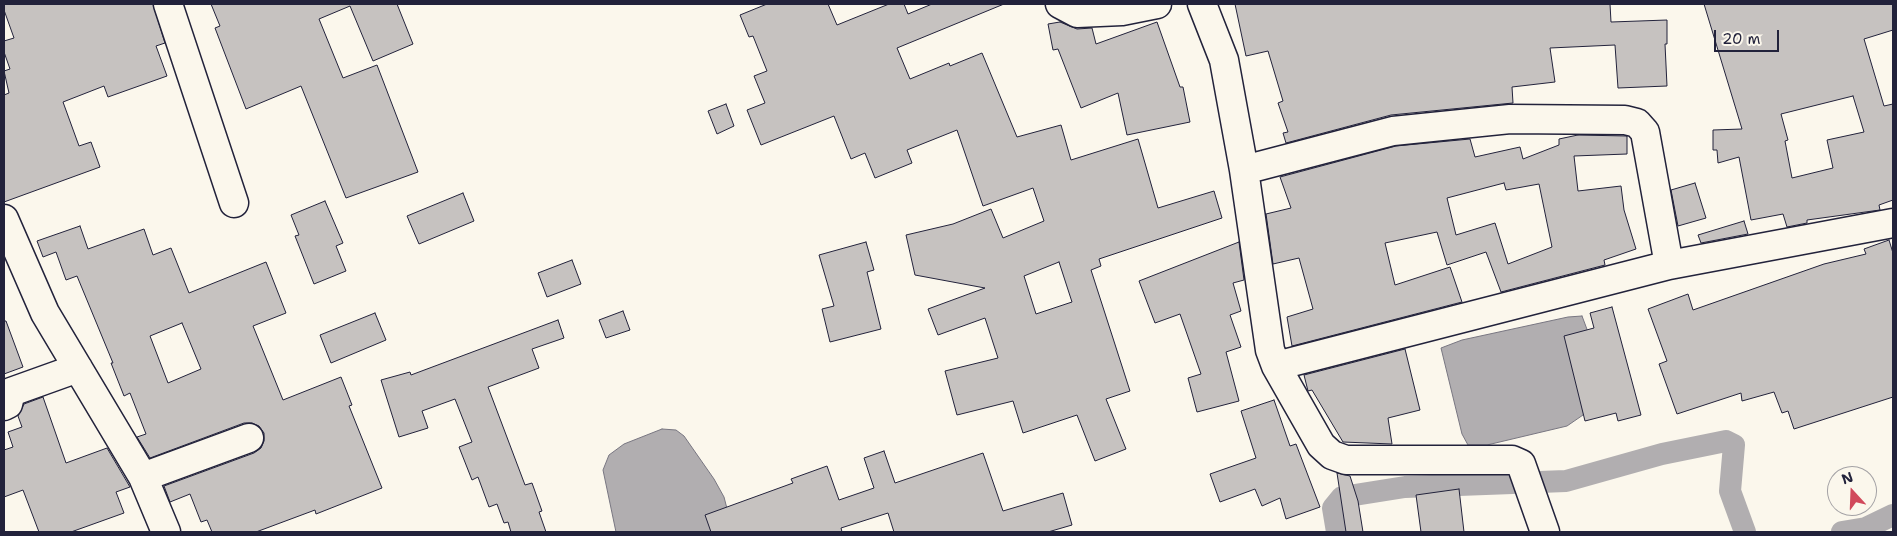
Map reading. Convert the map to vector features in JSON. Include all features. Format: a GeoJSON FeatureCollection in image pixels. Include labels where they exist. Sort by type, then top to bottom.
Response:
{"type":"FeatureCollection","features":[{"type":"Feature","properties":{"kind":"street"},"geometry":{"type":"LineString","coordinates":[[168,4],[234,203]]}},
{"type":"Feature","properties":{"kind":"street"},"geometry":{"type":"LineString","coordinates":[[1060,4],[1077,13],[1122,11],[1157,4]]}},
{"type":"Feature","properties":{"kind":"street"},"geometry":{"type":"LineString","coordinates":[[1202,4],[1224,60],[1244,170],[1270,350],[1276,366],[1321,445],[1332,455],[1346,460],[1512,460],[1521,464],[1545,532]]}},
{"type":"Feature","properties":{"kind":"street"},"geometry":{"type":"LineString","coordinates":[[1244,170],[1393,132],[1510,119],[1625,120],[1637,124],[1645,132],[1669,265]]}},
{"type":"Feature","properties":{"kind":"street"},"geometry":{"type":"LineString","coordinates":[[4,219],[45,312],[143,476],[166,532]]}},
{"type":"Feature","properties":{"kind":"street"},"geometry":{"type":"LineString","coordinates":[[1276,366],[1669,265],[1893,223]]}},
{"type":"Feature","properties":{"kind":"street"},"geometry":{"type":"LineString","coordinates":[[4,406],[8,404],[12,392],[78,368]]}},
{"type":"Feature","properties":{"kind":"street"},"geometry":{"type":"LineString","coordinates":[[143,476],[249,438]]}},
{"type":"Feature","properties":{"kind":"shaded area"},"geometry":{"type":"Polygon","coordinates":[[[1582,316],[1588,332],[1588,408],[1583,415],[1567,426],[1487,445],[1468,445],[1462,434],[1441,348],[1462,340],[1568,317],[1582,316]]]}},
{"type":"Feature","properties":{"kind":"shaded area"},"geometry":{"type":"Polygon","coordinates":[[[662,429],[676,430],[684,436],[714,479],[724,497],[733,532],[616,532],[603,470],[609,455],[624,444],[662,429]]]}},
{"type":"Feature","properties":{"kind":"building"},"geometry":{"type":"Polygon","coordinates":[[[4,4],[153,4],[165,43],[156,46],[167,76],[108,97],[104,86],[63,102],[79,146],[91,142],[100,167],[4,202],[4,95],[9,93],[4,71],[10,69],[4,52],[4,41],[14,38],[4,10],[4,4]]]}},
{"type":"Feature","properties":{"kind":"building"},"geometry":{"type":"Polygon","coordinates":[[[211,4],[397,4],[413,44],[373,61],[350,6],[319,19],[343,78],[377,65],[418,172],[346,198],[301,86],[246,109],[215,28],[220,26],[211,4]]]}},
{"type":"Feature","properties":{"kind":"building"},"geometry":{"type":"Polygon","coordinates":[[[767,4],[828,4],[837,25],[889,4],[904,4],[908,14],[932,4],[1004,4],[897,48],[910,79],[949,63],[950,66],[982,53],[1017,137],[1061,125],[1071,160],[1138,139],[1158,208],[1214,191],[1222,218],[1099,259],[1101,266],[1091,270],[1130,391],[1106,399],[1126,449],[1095,461],[1077,415],[1023,433],[1013,401],[957,415],[945,371],[998,358],[985,318],[938,335],[928,309],[985,288],[915,275],[906,235],[953,224],[991,209],[1003,238],[1044,221],[1033,188],[983,206],[957,130],[907,150],[912,163],[875,178],[865,153],[851,159],[834,116],[761,145],[747,110],[765,103],[754,76],[767,71],[753,36],[749,37],[740,15],[767,4]],[[1059,262],[1024,276],[1036,314],[1072,302],[1059,262]]]}},
{"type":"Feature","properties":{"kind":"building"},"geometry":{"type":"Polygon","coordinates":[[[1235,4],[1610,4],[1611,22],[1667,20],[1667,44],[1665,44],[1667,86],[1618,88],[1615,45],[1550,48],[1555,82],[1512,87],[1513,103],[1391,115],[1286,143],[1283,133],[1288,132],[1278,103],[1283,101],[1268,51],[1246,56],[1235,4]]]}},
{"type":"Feature","properties":{"kind":"building"},"geometry":{"type":"Polygon","coordinates":[[[1704,4],[1893,4],[1893,30],[1864,39],[1884,106],[1893,104],[1893,200],[1879,205],[1880,210],[1807,220],[1807,223],[1787,227],[1783,214],[1751,220],[1739,157],[1718,163],[1717,150],[1713,150],[1713,130],[1742,129],[1704,4]],[[1853,96],[1781,114],[1788,140],[1785,141],[1792,178],[1833,168],[1827,140],[1864,132],[1853,96]]]}},
{"type":"Feature","properties":{"kind":"building"},"geometry":{"type":"Polygon","coordinates":[[[1060,22],[1077,29],[1092,28],[1096,44],[1157,22],[1180,87],[1183,87],[1190,122],[1127,135],[1118,93],[1081,108],[1058,49],[1053,50],[1048,24],[1060,22]]]}},
{"type":"Feature","properties":{"kind":"building"},"geometry":{"type":"Polygon","coordinates":[[[726,104],[734,126],[717,134],[708,111],[726,104]]]}},
{"type":"Feature","properties":{"kind":"building"},"geometry":{"type":"Polygon","coordinates":[[[1578,135],[1627,136],[1627,154],[1574,156],[1578,191],[1621,186],[1624,210],[1636,249],[1604,260],[1605,265],[1501,292],[1486,252],[1447,265],[1437,232],[1385,243],[1395,285],[1450,267],[1462,302],[1292,346],[1287,317],[1313,309],[1299,258],[1273,264],[1266,214],[1291,208],[1280,177],[1396,146],[1470,139],[1475,157],[1520,147],[1523,159],[1559,145],[1559,139],[1578,135]],[[1504,183],[1447,198],[1456,235],[1495,223],[1508,264],[1552,247],[1539,184],[1506,190],[1504,183]]]}},
{"type":"Feature","properties":{"kind":"building"},"geometry":{"type":"Polygon","coordinates":[[[1695,183],[1706,218],[1678,226],[1671,190],[1695,183]]]}},
{"type":"Feature","properties":{"kind":"building"},"geometry":{"type":"Polygon","coordinates":[[[463,193],[474,221],[419,244],[407,216],[463,193]]]}},
{"type":"Feature","properties":{"kind":"building"},"geometry":{"type":"Polygon","coordinates":[[[325,201],[343,243],[336,246],[346,271],[314,284],[295,236],[299,235],[291,215],[325,201]]]}},
{"type":"Feature","properties":{"kind":"building"},"geometry":{"type":"Polygon","coordinates":[[[1744,221],[1748,234],[1701,243],[1698,235],[1744,221]]]}},
{"type":"Feature","properties":{"kind":"building"},"geometry":{"type":"Polygon","coordinates":[[[80,226],[88,249],[144,229],[153,255],[171,248],[189,293],[266,262],[286,313],[253,326],[283,400],[341,377],[352,405],[349,406],[382,488],[316,514],[315,510],[256,532],[212,532],[207,520],[201,522],[190,494],[170,502],[164,486],[254,453],[261,448],[264,441],[264,433],[259,426],[252,423],[244,423],[150,458],[137,437],[146,434],[130,393],[124,396],[111,363],[113,363],[77,276],[66,280],[56,252],[43,257],[37,241],[80,226]],[[182,323],[150,336],[168,383],[201,369],[182,323]]]}},
{"type":"Feature","properties":{"kind":"building"},"geometry":{"type":"Polygon","coordinates":[[[1889,240],[1893,253],[1893,397],[1794,429],[1788,411],[1782,413],[1774,392],[1742,401],[1741,393],[1677,414],[1659,364],[1667,361],[1648,309],[1688,294],[1693,310],[1824,264],[1866,254],[1864,249],[1889,240]]]}},
{"type":"Feature","properties":{"kind":"building"},"geometry":{"type":"Polygon","coordinates":[[[866,242],[874,270],[867,272],[881,329],[830,342],[822,309],[834,306],[819,255],[866,242]]]}},
{"type":"Feature","properties":{"kind":"building"},"geometry":{"type":"Polygon","coordinates":[[[1239,242],[1244,280],[1233,283],[1241,311],[1230,315],[1241,347],[1226,352],[1239,401],[1197,412],[1188,378],[1201,374],[1180,314],[1155,323],[1139,281],[1239,242]]]}},
{"type":"Feature","properties":{"kind":"building"},"geometry":{"type":"Polygon","coordinates":[[[572,260],[581,284],[547,297],[538,273],[572,260]]]}},
{"type":"Feature","properties":{"kind":"building"},"geometry":{"type":"Polygon","coordinates":[[[1612,307],[1641,415],[1618,421],[1616,413],[1585,421],[1564,336],[1594,328],[1590,313],[1612,307]]]}},
{"type":"Feature","properties":{"kind":"building"},"geometry":{"type":"Polygon","coordinates":[[[623,311],[630,330],[606,338],[599,320],[623,311]]]}},
{"type":"Feature","properties":{"kind":"building"},"geometry":{"type":"Polygon","coordinates":[[[375,313],[386,340],[331,363],[320,335],[375,313]]]}},
{"type":"Feature","properties":{"kind":"building"},"geometry":{"type":"Polygon","coordinates":[[[558,320],[564,338],[532,349],[539,368],[488,387],[525,485],[532,483],[542,511],[539,512],[546,532],[511,532],[508,522],[504,523],[497,504],[489,507],[478,477],[472,480],[459,447],[472,442],[455,399],[422,411],[428,428],[399,437],[381,380],[410,372],[411,375],[558,320]]]}},
{"type":"Feature","properties":{"kind":"building"},"geometry":{"type":"Polygon","coordinates":[[[4,321],[6,321],[23,367],[4,374],[4,321]]]}},
{"type":"Feature","properties":{"kind":"building"},"geometry":{"type":"Polygon","coordinates":[[[1405,349],[1420,410],[1388,418],[1392,444],[1343,442],[1312,390],[1308,391],[1304,375],[1405,349]]]}},
{"type":"Feature","properties":{"kind":"building"},"geometry":{"type":"Polygon","coordinates":[[[43,397],[66,463],[107,448],[130,487],[116,492],[124,513],[71,532],[39,532],[23,490],[4,497],[4,450],[13,447],[8,432],[22,427],[18,416],[24,404],[43,397]]]}},
{"type":"Feature","properties":{"kind":"building"},"geometry":{"type":"Polygon","coordinates":[[[1274,400],[1290,446],[1296,444],[1320,507],[1286,519],[1280,498],[1262,506],[1255,489],[1220,502],[1210,474],[1256,458],[1241,411],[1274,400]]]}},
{"type":"Feature","properties":{"kind":"building"},"geometry":{"type":"Polygon","coordinates":[[[884,451],[895,483],[983,453],[1003,511],[1063,493],[1072,525],[1048,532],[894,532],[888,513],[841,528],[842,532],[711,532],[705,515],[793,483],[791,479],[827,466],[839,500],[874,488],[864,458],[884,451]]]}},
{"type":"Feature","properties":{"kind":"building"},"geometry":{"type":"Polygon","coordinates":[[[1337,473],[1350,476],[1358,501],[1363,532],[1346,532],[1337,473]]]}},
{"type":"Feature","properties":{"kind":"building"},"geometry":{"type":"Polygon","coordinates":[[[1459,489],[1464,532],[1421,532],[1416,495],[1459,489]]]}},
{"type":"Feature","properties":{"kind":"waterway"},"geometry":{"type":"LineString","coordinates":[[1337,532],[1333,508],[1342,497],[1405,487],[1566,481],[1662,454],[1726,441],[1734,445],[1730,491],[1745,532]]}},
{"type":"Feature","properties":{"kind":"waterway"},"geometry":{"type":"LineString","coordinates":[[1842,532],[1866,528],[1893,515]]}}]}
